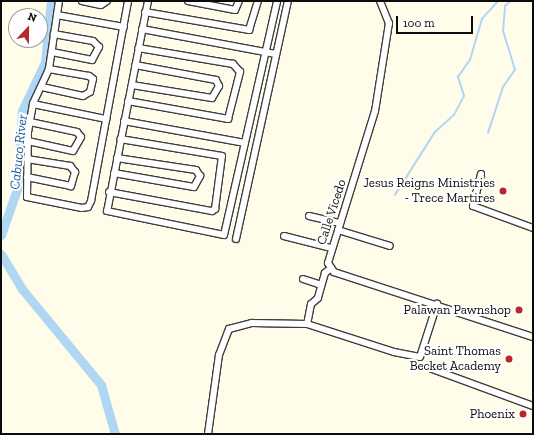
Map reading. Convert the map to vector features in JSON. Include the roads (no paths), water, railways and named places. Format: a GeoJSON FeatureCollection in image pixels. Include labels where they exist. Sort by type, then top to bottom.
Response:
{"type":"FeatureCollection","features":[{"type":"Feature","properties":{"kind":"street"},"geometry":{"type":"LineString","coordinates":[[59,1],[49,69],[34,104],[30,122],[27,158],[27,197],[88,207],[128,1]]}},
{"type":"Feature","properties":{"kind":"street"},"geometry":{"type":"LineString","coordinates":[[82,1],[101,5],[107,1]]}},
{"type":"Feature","properties":{"kind":"street"},"geometry":{"type":"LineString","coordinates":[[148,1],[109,192],[107,211],[224,235],[246,143],[264,51],[276,2]]}},
{"type":"Feature","properties":{"kind":"street"},"geometry":{"type":"LineString","coordinates":[[188,1],[235,10],[239,1]]}},
{"type":"Feature","properties":{"kind":"street"},"geometry":{"type":"LineString","coordinates":[[146,12],[249,30],[258,1]]}},
{"type":"Feature","properties":{"kind":"street"},"geometry":{"type":"LineString","coordinates":[[236,239],[288,1]]}},
{"type":"Feature","properties":{"kind":"street","name":"Calle Vicedo"},"geometry":{"type":"LineString","coordinates":[[331,268],[328,263],[331,248],[375,111],[389,24],[380,1]]}},
{"type":"Feature","properties":{"kind":"street"},"geometry":{"type":"LineString","coordinates":[[57,15],[124,27]]}},
{"type":"Feature","properties":{"kind":"street"},"geometry":{"type":"LineString","coordinates":[[142,29],[276,54]]}},
{"type":"Feature","properties":{"kind":"street"},"geometry":{"type":"LineString","coordinates":[[52,52],[92,60],[99,47],[93,41],[54,34]]}},
{"type":"Feature","properties":{"kind":"street"},"geometry":{"type":"LineString","coordinates":[[128,101],[228,119],[240,72],[233,64],[138,48]]}},
{"type":"Feature","properties":{"kind":"street"},"geometry":{"type":"LineString","coordinates":[[132,85],[212,98],[219,86],[216,80],[135,65]]}},
{"type":"Feature","properties":{"kind":"street"},"geometry":{"type":"LineString","coordinates":[[42,87],[83,96],[90,92],[93,79],[88,76],[49,69]]}},
{"type":"Feature","properties":{"kind":"street"},"geometry":{"type":"LineString","coordinates":[[34,104],[106,119]]}},
{"type":"Feature","properties":{"kind":"street"},"geometry":{"type":"LineString","coordinates":[[124,121],[246,143]]}},
{"type":"Feature","properties":{"kind":"street"},"geometry":{"type":"LineString","coordinates":[[28,141],[73,151],[81,137],[77,132],[30,122]]}},
{"type":"Feature","properties":{"kind":"street"},"geometry":{"type":"LineString","coordinates":[[109,192],[212,212],[215,209],[222,156],[120,139]]}},
{"type":"Feature","properties":{"kind":"street"},"geometry":{"type":"LineString","coordinates":[[27,158],[70,166],[75,172],[71,186],[27,177]]}},
{"type":"Feature","properties":{"kind":"street"},"geometry":{"type":"LineString","coordinates":[[114,173],[194,187],[200,176],[196,170],[117,158]]}},
{"type":"Feature","properties":{"kind":"street"},"geometry":{"type":"LineString","coordinates":[[480,174],[473,206],[533,228]]}},
{"type":"Feature","properties":{"kind":"street"},"geometry":{"type":"LineString","coordinates":[[309,216],[340,223]]}},
{"type":"Feature","properties":{"kind":"street"},"geometry":{"type":"LineString","coordinates":[[338,230],[390,246]]}},
{"type":"Feature","properties":{"kind":"street"},"geometry":{"type":"LineString","coordinates":[[284,236],[331,248]]}},
{"type":"Feature","properties":{"kind":"street"},"geometry":{"type":"LineString","coordinates":[[307,324],[321,286],[331,268],[334,272],[437,304],[533,337]]}},
{"type":"Feature","properties":{"kind":"street"},"geometry":{"type":"LineString","coordinates":[[303,279],[321,286]]}},
{"type":"Feature","properties":{"kind":"street"},"geometry":{"type":"LineString","coordinates":[[208,434],[219,355],[229,328],[252,323],[307,324],[394,352],[420,357],[437,304]]}},
{"type":"Feature","properties":{"kind":"street"},"geometry":{"type":"LineString","coordinates":[[432,369],[533,406]]}},
{"type":"Feature","properties":{"kind":"waterway","name":"Cabuco River"},"geometry":{"type":"LineString","coordinates":[[1,235],[17,189],[22,111],[45,62],[51,1]]}},
{"type":"Feature","properties":{"kind":"waterway"},"geometry":{"type":"LineString","coordinates":[[395,195],[435,132],[454,115],[464,96],[458,77],[470,60],[482,19],[498,1]]}},
{"type":"Feature","properties":{"kind":"waterway"},"geometry":{"type":"LineString","coordinates":[[488,133],[503,87],[515,70],[503,31],[505,6],[511,1]]}},
{"type":"Feature","properties":{"kind":"waterway","name":"Cabuco River"},"geometry":{"type":"LineString","coordinates":[[1,254],[22,289],[101,385],[115,434]]}},
{"type":"Feature","properties":{"kind":"place","name":"Jesus Reigns Ministries - Trece Martires"},"geometry":{"type":"Point","coordinates":[503,191]}},
{"type":"Feature","properties":{"kind":"place","name":"Palawan Pawnshop"},"geometry":{"type":"Point","coordinates":[519,310]}},
{"type":"Feature","properties":{"kind":"place","name":"Saint Thomas Becket Academy"},"geometry":{"type":"Point","coordinates":[509,359]}},
{"type":"Feature","properties":{"kind":"place","name":"Phoenix"},"geometry":{"type":"Point","coordinates":[523,414]}}]}
